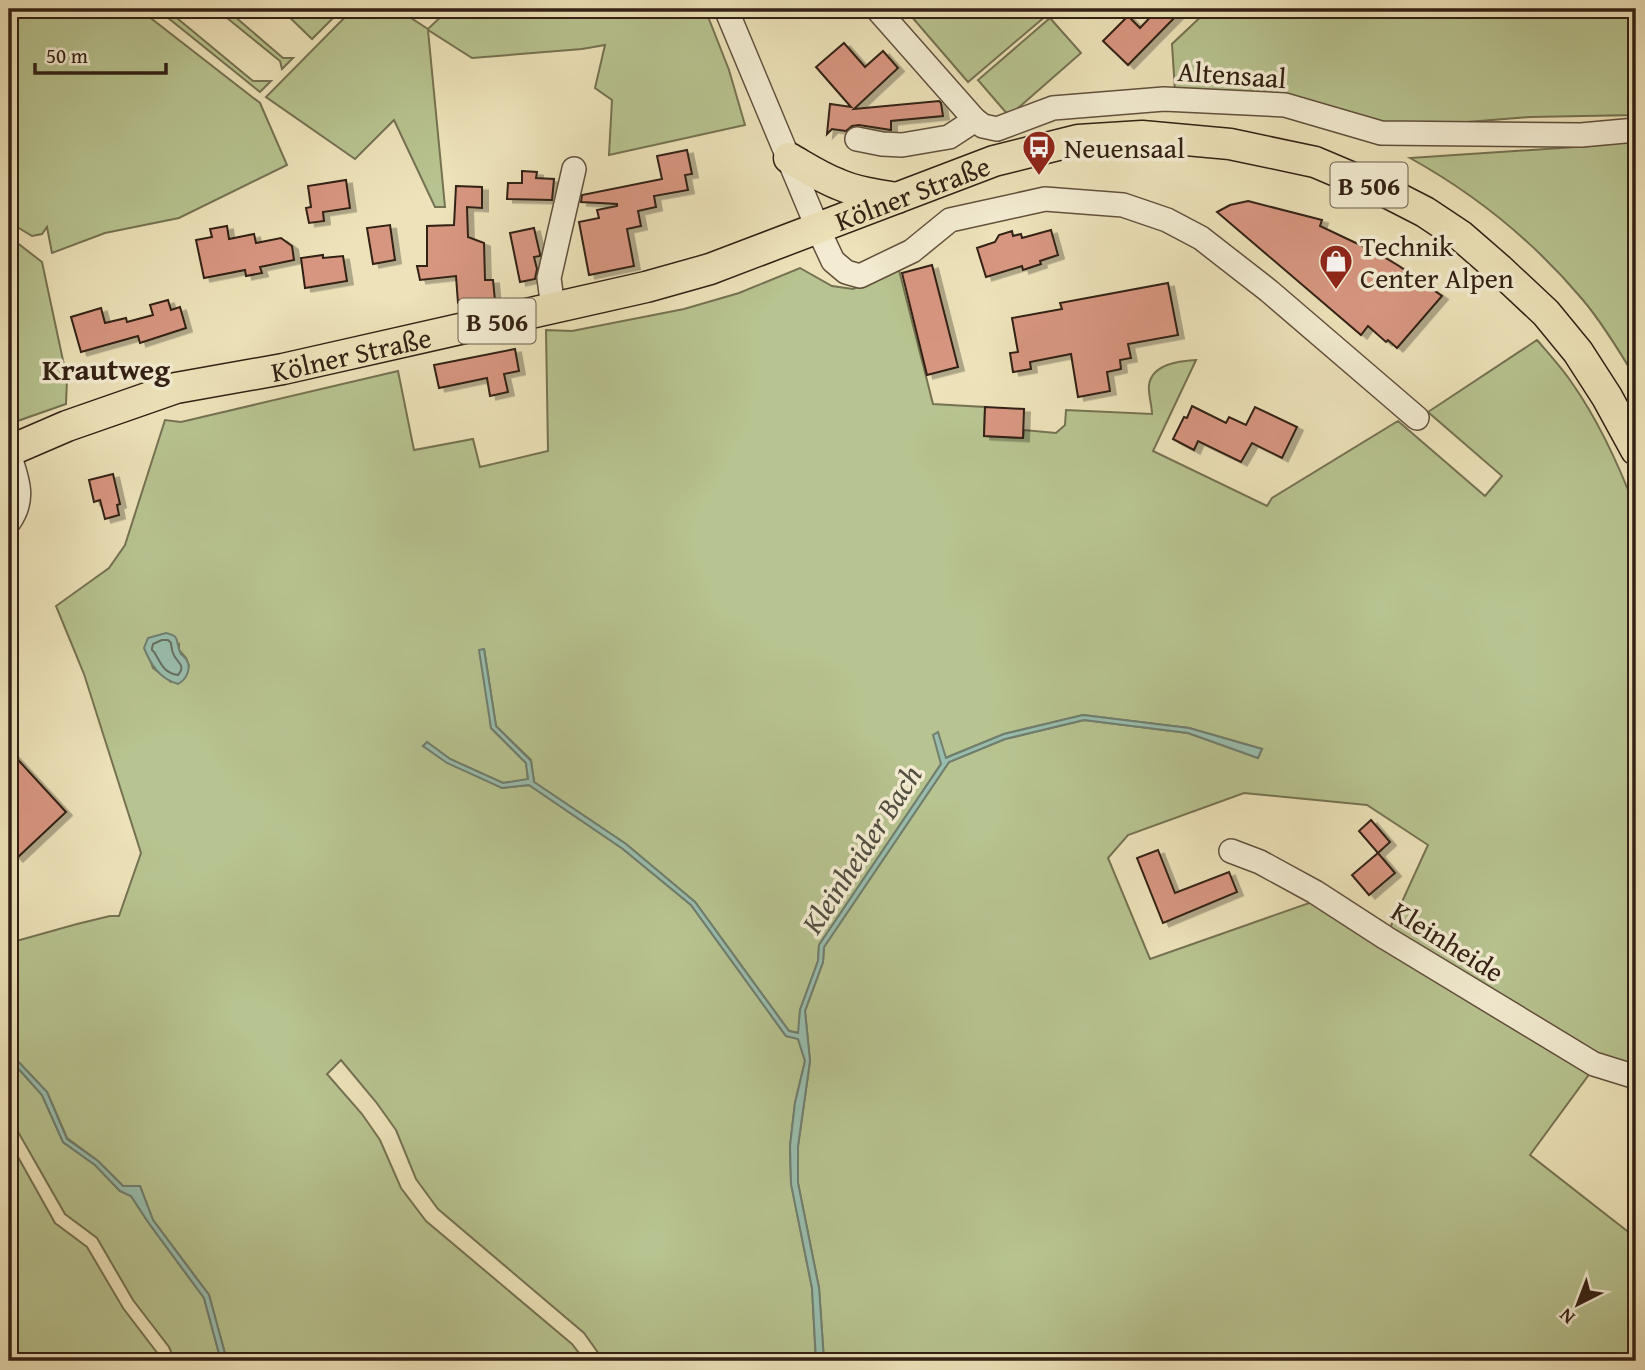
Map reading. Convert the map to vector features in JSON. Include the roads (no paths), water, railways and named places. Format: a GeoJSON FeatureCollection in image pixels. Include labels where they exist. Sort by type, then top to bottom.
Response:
{"type":"FeatureCollection","features":[{"type":"Feature","properties":{"kind":"main road","name":"Kölner Straße"},"geometry":{"type":"LineString","coordinates":[[9,452],[67,426],[176,388],[283,369],[646,287],[818,229],[994,161],[1077,140],[1142,136],[1230,144],[1315,162],[1386,192],[1424,212],[1461,236],[1546,313],[1578,352],[1608,397],[1636,450]]}},
{"type":"Feature","properties":{"kind":"main road"},"geometry":{"type":"LineString","coordinates":[[789,158],[840,185],[897,198]]}},
{"type":"Feature","properties":{"kind":"street"},"geometry":{"type":"LineString","coordinates":[[726,9],[818,229]]}},
{"type":"Feature","properties":{"kind":"street"},"geometry":{"type":"LineString","coordinates":[[857,139],[902,145],[949,137],[975,120],[877,9]]}},
{"type":"Feature","properties":{"kind":"street","name":"Altensaal"},"geometry":{"type":"LineString","coordinates":[[975,120],[983,126],[997,129],[1053,108],[1164,99],[1285,105],[1381,133],[1581,135],[1636,130]]}},
{"type":"Feature","properties":{"kind":"street"},"geometry":{"type":"LineString","coordinates":[[553,308],[549,278],[575,169]]}},
{"type":"Feature","properties":{"kind":"street","name":"Kölner Straße"},"geometry":{"type":"LineString","coordinates":[[818,229],[834,261],[846,272],[860,276],[912,251],[950,220],[1045,199],[1123,205],[1167,220],[1201,238],[1269,291],[1417,418]]}},
{"type":"Feature","properties":{"kind":"street"},"geometry":{"type":"LineString","coordinates":[[9,452],[18,484],[19,503],[9,522]]}},
{"type":"Feature","properties":{"kind":"street","name":"Kleinheide"},"geometry":{"type":"LineString","coordinates":[[1230,851],[1260,862],[1315,892],[1594,1064],[1636,1077]]}},
{"type":"Feature","properties":{"kind":"water"},"geometry":{"type":"Polygon","coordinates":[[[166,633],[176,638],[180,653],[189,666],[188,673],[178,684],[156,670],[144,648],[148,638],[166,633]]]}},
{"type":"Feature","properties":{"kind":"water"},"geometry":{"type":"Polygon","coordinates":[[[484,649],[496,726],[531,761],[534,782],[626,844],[695,902],[789,1031],[798,1033],[800,1010],[818,961],[819,945],[941,764],[933,735],[938,732],[946,758],[1004,734],[1083,715],[1189,728],[1262,749],[1258,758],[1188,733],[1084,720],[1005,739],[949,762],[824,947],[823,962],[805,1011],[810,1061],[798,1146],[798,1183],[819,1288],[824,1361],[816,1361],[812,1288],[791,1184],[790,1146],[795,1103],[805,1061],[798,1039],[786,1036],[691,905],[623,849],[529,785],[502,788],[447,763],[423,746],[427,742],[450,759],[503,783],[528,779],[526,763],[491,728],[479,650],[484,649]]]}},
{"type":"Feature","properties":{"kind":"water"},"geometry":{"type":"Polygon","coordinates":[[[9,1052],[47,1092],[67,1139],[98,1161],[123,1186],[140,1186],[153,1220],[209,1295],[227,1361],[221,1361],[204,1298],[131,1196],[120,1191],[95,1165],[63,1142],[42,1095],[9,1058],[9,1052]]]}},
{"type":"Feature","properties":{"kind":"place","name":"Neuensaal"},"geometry":{"type":"Point","coordinates":[1039,177]}},
{"type":"Feature","properties":{"kind":"place","name":"Technik Center Alpen"},"geometry":{"type":"Point","coordinates":[1336,291]}},
{"type":"Feature","properties":{"kind":"district","name":"Krautweg"},"geometry":{"type":"Point","coordinates":[106,369]}},
{"type":"Feature","properties":{"kind":"water label","name":"Kleinheider Bach"},"geometry":{"type":"Point","coordinates":[861,849]}}]}
